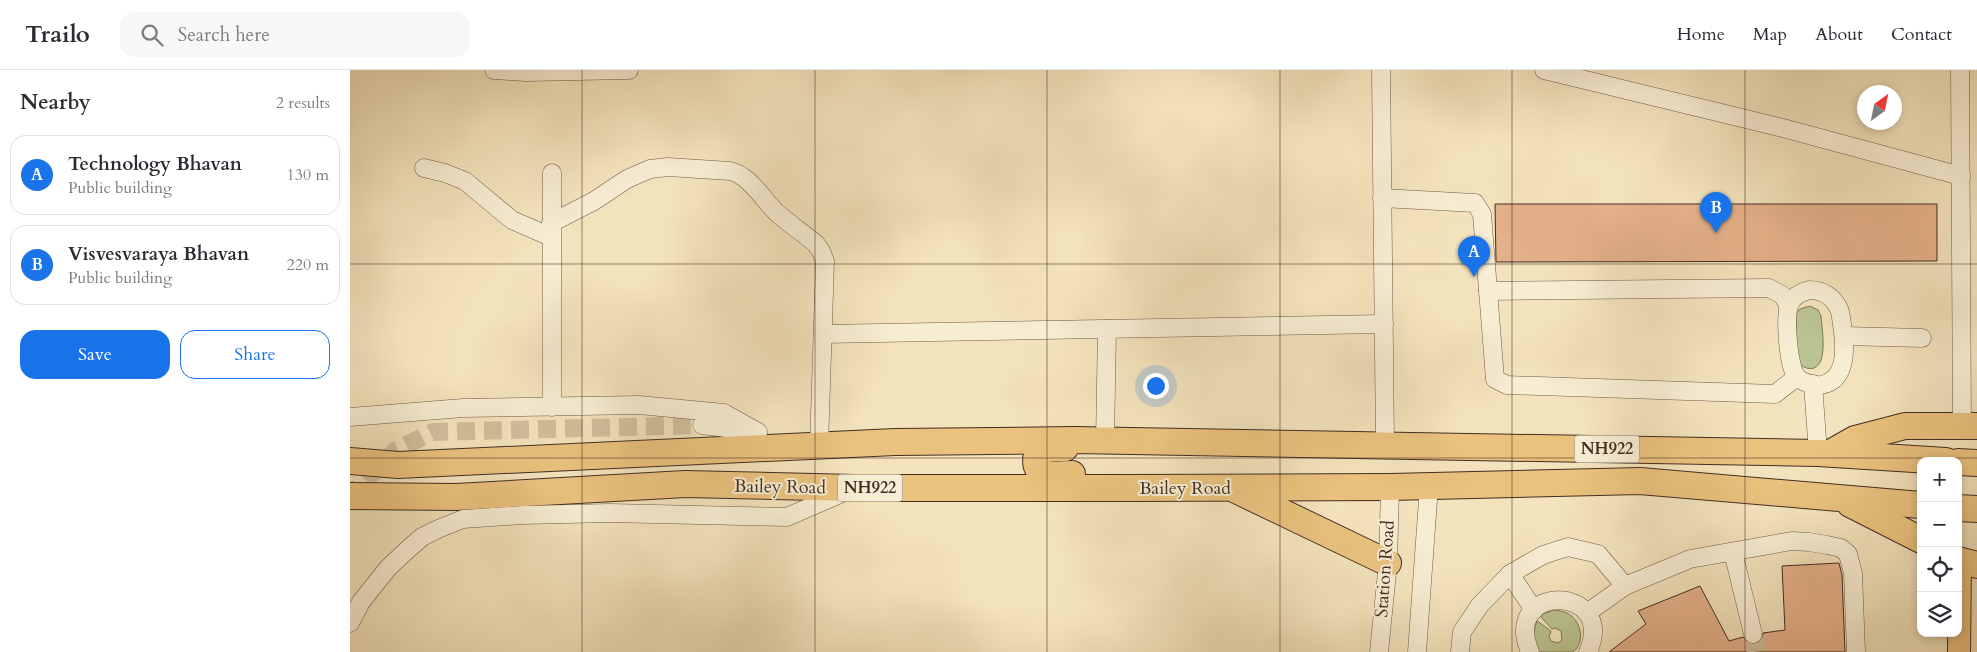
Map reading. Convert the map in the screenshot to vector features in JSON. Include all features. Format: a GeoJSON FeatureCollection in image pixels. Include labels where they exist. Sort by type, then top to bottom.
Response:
{"type":"FeatureCollection","features":[{"type":"Feature","properties":{"kind":"highway"},"geometry":{"type":"LineString","coordinates":[[1832,453],[1855,439],[1905,426],[1972,431]]}},
{"type":"Feature","properties":{"kind":"highway","name":"Bailey Road"},"geometry":{"type":"LineString","coordinates":[[350,461],[398,465],[767,441],[819,446],[895,442],[1075,440],[1385,446]]}},
{"type":"Feature","properties":{"kind":"highway"},"geometry":{"type":"LineString","coordinates":[[1075,440],[1065,448],[1046,448],[1037,454],[1035,462],[1039,471],[1045,474],[1090,474],[1128,488]]}},
{"type":"Feature","properties":{"kind":"highway","name":"NH922"},"geometry":{"type":"LineString","coordinates":[[1385,446],[1832,453],[1917,459]]}},
{"type":"Feature","properties":{"kind":"highway"},"geometry":{"type":"LineString","coordinates":[[1962,462],[1977,463]]}},
{"type":"Feature","properties":{"kind":"highway","name":"NH922"},"geometry":{"type":"LineString","coordinates":[[1390,487],[1640,481],[1917,505]]}},
{"type":"Feature","properties":{"kind":"highway","name":"Bailey Road"},"geometry":{"type":"LineString","coordinates":[[350,496],[456,497],[685,484],[855,488],[1390,487]]}},
{"type":"Feature","properties":{"kind":"highway"},"geometry":{"type":"LineString","coordinates":[[1231,488],[1388,563]]}},
{"type":"Feature","properties":{"kind":"highway"},"geometry":{"type":"LineString","coordinates":[[1839,498],[1917,538]]}},
{"type":"Feature","properties":{"kind":"highway"},"geometry":{"type":"LineString","coordinates":[[1962,508],[1977,509]]}},
{"type":"Feature","properties":{"kind":"main road"},"geometry":{"type":"LineString","coordinates":[[1960,652],[1965,562]]}},
{"type":"Feature","properties":{"kind":"street"},"geometry":{"type":"LineString","coordinates":[[494,70],[629,70]]}},
{"type":"Feature","properties":{"kind":"street"},"geometry":{"type":"LineString","coordinates":[[1380,70],[1385,446]]}},
{"type":"Feature","properties":{"kind":"street"},"geometry":{"type":"LineString","coordinates":[[1544,70],[1579,74],[1961,176]]}},
{"type":"Feature","properties":{"kind":"street"},"geometry":{"type":"LineString","coordinates":[[1960,70],[1961,176],[1972,431]]}},
{"type":"Feature","properties":{"kind":"street"},"geometry":{"type":"LineString","coordinates":[[424,168],[445,173],[465,182],[512,220],[551,230],[627,179],[650,169],[668,167],[735,172],[745,178],[775,211],[816,244],[825,261],[819,446]]}},
{"type":"Feature","properties":{"kind":"street"},"geometry":{"type":"LineString","coordinates":[[552,173],[552,407]]}},
{"type":"Feature","properties":{"kind":"street"},"geometry":{"type":"LineString","coordinates":[[1382,198],[1475,203],[1482,214],[1495,379],[1507,385],[1775,394],[1804,380],[1821,386],[1830,382],[1838,375],[1844,356],[1844,336],[1840,310],[1825,293],[1816,290],[1801,292],[1794,297],[1789,306],[1788,321],[1790,360],[1804,380],[1832,453]]}},
{"type":"Feature","properties":{"kind":"street"},"geometry":{"type":"LineString","coordinates":[[1488,291],[1769,288],[1782,295],[1789,306]]}},
{"type":"Feature","properties":{"kind":"street"},"geometry":{"type":"LineString","coordinates":[[823,334],[1384,324]]}},
{"type":"Feature","properties":{"kind":"street"},"geometry":{"type":"LineString","coordinates":[[1105,441],[1106,329]]}},
{"type":"Feature","properties":{"kind":"street"},"geometry":{"type":"LineString","coordinates":[[1844,336],[1922,338]]}},
{"type":"Feature","properties":{"kind":"street"},"geometry":{"type":"LineString","coordinates":[[350,417],[463,408],[639,405],[724,413],[767,441]]}},
{"type":"Feature","properties":{"kind":"street"},"geometry":{"type":"LineString","coordinates":[[702,425],[767,441]]}},
{"type":"Feature","properties":{"kind":"street"},"geometry":{"type":"LineString","coordinates":[[1417,652],[1429,486]]}},
{"type":"Feature","properties":{"kind":"street","name":"Station Road"},"geometry":{"type":"LineString","coordinates":[[1379,652],[1388,563],[1390,487]]}},
{"type":"Feature","properties":{"kind":"street"},"geometry":{"type":"LineString","coordinates":[[350,623],[361,602],[388,568],[406,551],[430,533],[463,519],[522,515],[610,514],[787,516],[855,488]]}},
{"type":"Feature","properties":{"kind":"street"},"geometry":{"type":"LineString","coordinates":[[1586,613],[1625,586],[1690,559],[1781,542],[1808,542],[1840,548],[1848,554],[1852,563],[1856,652]]}},
{"type":"Feature","properties":{"kind":"street"},"geometry":{"type":"LineString","coordinates":[[1460,652],[1462,632],[1480,605],[1510,574],[1543,555],[1568,547],[1598,554],[1625,586]]}},
{"type":"Feature","properties":{"kind":"street"},"geometry":{"type":"LineString","coordinates":[[1733,552],[1753,634]]}},
{"type":"Feature","properties":{"kind":"street"},"geometry":{"type":"LineString","coordinates":[[1510,574],[1534,610]]}},
{"type":"Feature","properties":{"kind":"street"},"geometry":{"type":"LineString","coordinates":[[1530,652],[1526,642],[1525,631],[1528,620],[1534,610],[1542,603],[1564,599],[1575,603],[1591,620],[1594,631],[1593,642],[1588,652]]}},
{"type":"Feature","properties":{"kind":"green space"},"geometry":{"type":"Polygon","coordinates":[[[1810,306],[1818,310],[1821,316],[1823,337],[1821,360],[1814,368],[1804,367],[1796,361],[1796,314],[1800,309],[1810,306]]]}},
{"type":"Feature","properties":{"kind":"green space"},"geometry":{"type":"Polygon","coordinates":[[[1554,610],[1567,613],[1576,621],[1581,637],[1580,643],[1573,652],[1539,652],[1534,645],[1537,621],[1551,631],[1549,637],[1551,641],[1558,643],[1562,640],[1561,631],[1555,628],[1552,629],[1541,617],[1543,614],[1554,610]]]}},
{"type":"Feature","properties":{"kind":"building"},"geometry":{"type":"Polygon","coordinates":[[[1495,204],[1937,204],[1937,261],[1496,262],[1495,204]]]}},
{"type":"Feature","properties":{"kind":"building"},"geometry":{"type":"Polygon","coordinates":[[[1839,563],[1842,575],[1845,652],[1609,652],[1646,624],[1638,611],[1700,586],[1729,641],[1743,637],[1750,644],[1756,644],[1761,641],[1763,633],[1785,630],[1782,566],[1839,563]]]}},
{"type":"Feature","properties":{"kind":"tunnel"},"geometry":{"type":"LineString","coordinates":[[350,502],[359,487],[396,450],[433,432],[702,425]]}},
{"type":"Feature","properties":{"kind":"tunnel"},"geometry":{"type":"LineString","coordinates":[[1753,634],[1756,652]]}},
{"type":"Feature","properties":{"kind":"place","name":"Visvesvaraya Bhavan"},"geometry":{"type":"Point","coordinates":[1716,233]}},
{"type":"Feature","properties":{"kind":"place","name":"Technology Bhavan"},"geometry":{"type":"Point","coordinates":[1474,277]}}]}
